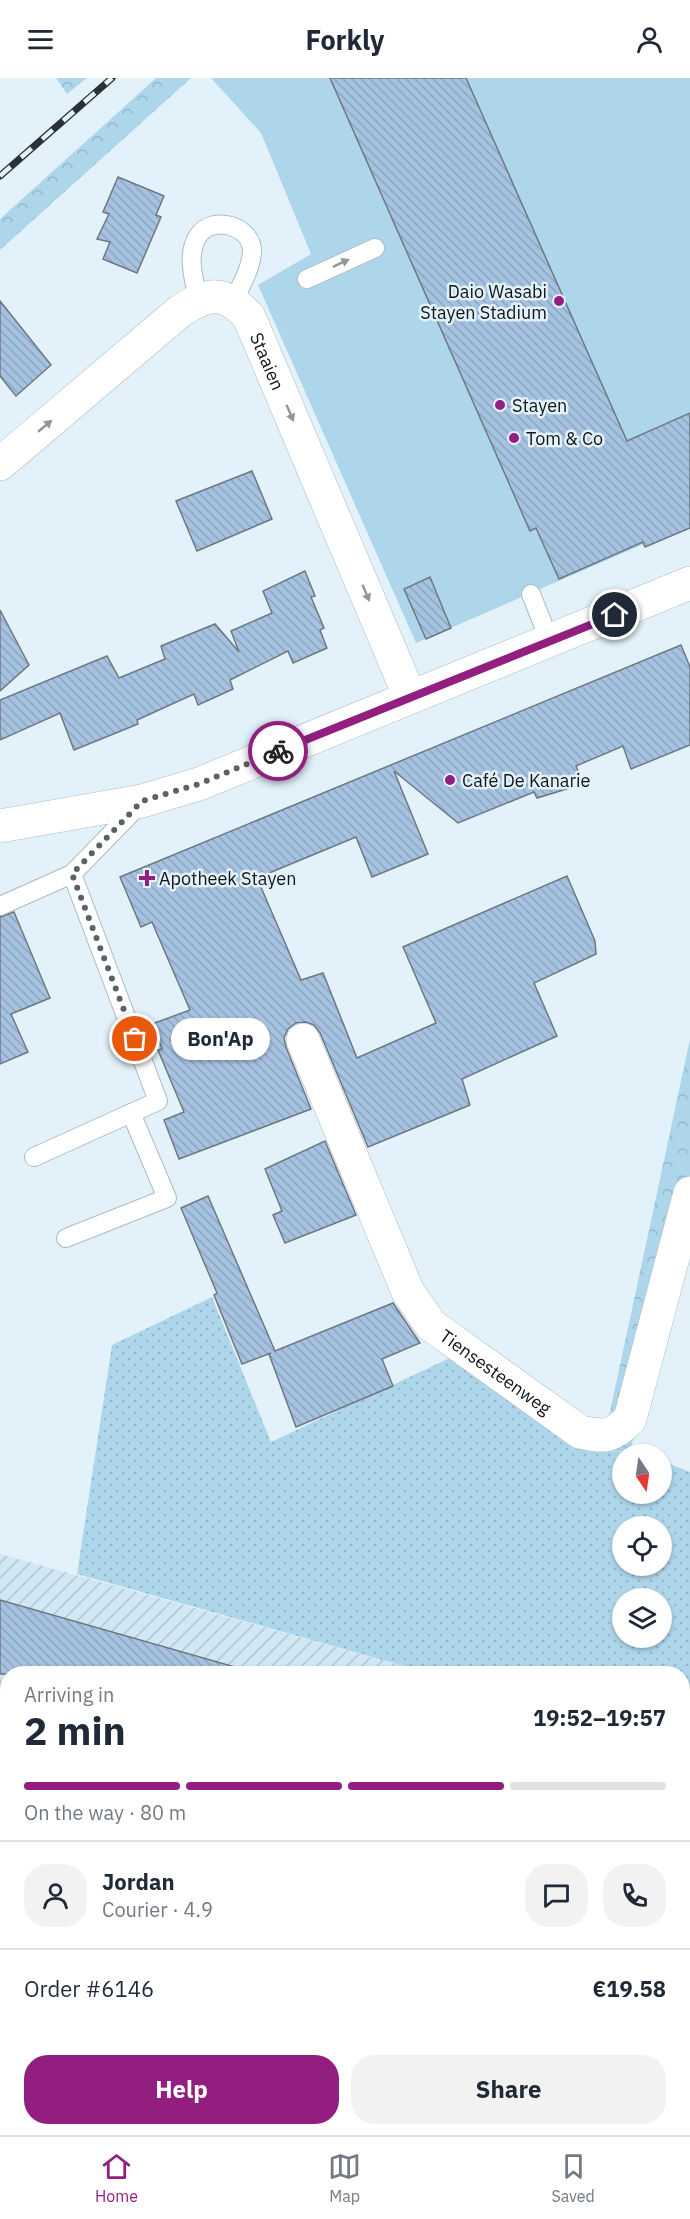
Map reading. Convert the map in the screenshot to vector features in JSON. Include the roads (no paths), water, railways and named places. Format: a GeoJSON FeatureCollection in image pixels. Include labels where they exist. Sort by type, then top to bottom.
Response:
{"type":"FeatureCollection","features":[{"type":"Feature","properties":{"kind":"street"},"geometry":{"type":"LineString","coordinates":[[0,464],[179,312],[198,299],[216,297],[234,300]]}},
{"type":"Feature","properties":{"kind":"street","name":"Staaien"},"geometry":{"type":"LineString","coordinates":[[234,300],[249,317],[410,697]]}},
{"type":"Feature","properties":{"kind":"street"},"geometry":{"type":"LineString","coordinates":[[0,826],[142,801],[199,784],[690,583]]}},
{"type":"Feature","properties":{"kind":"street","name":"Tiensesteenweg"},"geometry":{"type":"LineString","coordinates":[[303,1040],[414,1300],[431,1325],[580,1432],[604,1436],[617,1431],[630,1419],[690,1193]]}},
{"type":"Feature","properties":{"kind":"lane"},"geometry":{"type":"LineString","coordinates":[[198,299],[192,271],[193,252],[198,235],[213,225],[232,225],[247,237],[252,250],[249,265],[234,300]]}},
{"type":"Feature","properties":{"kind":"lane"},"geometry":{"type":"LineString","coordinates":[[307,279],[375,248]]}},
{"type":"Feature","properties":{"kind":"lane"},"geometry":{"type":"LineString","coordinates":[[531,594],[550,642]]}},
{"type":"Feature","properties":{"kind":"lane"},"geometry":{"type":"LineString","coordinates":[[0,906],[72,874],[142,801]]}},
{"type":"Feature","properties":{"kind":"lane"},"geometry":{"type":"LineString","coordinates":[[34,1157],[158,1101],[72,874]]}},
{"type":"Feature","properties":{"kind":"lane"},"geometry":{"type":"LineString","coordinates":[[66,1239],[167,1198],[131,1113]]}},
{"type":"Feature","properties":{"kind":"railway"},"geometry":{"type":"LineString","coordinates":[[0,176],[112,78]]}},
{"type":"Feature","properties":{"kind":"place","name":"Daio Wasabi Stayen Stadium"},"geometry":{"type":"Point","coordinates":[559,301]}},
{"type":"Feature","properties":{"kind":"place","name":"Stayen"},"geometry":{"type":"Point","coordinates":[500,405]}},
{"type":"Feature","properties":{"kind":"place","name":"Tom & Co"},"geometry":{"type":"Point","coordinates":[514,438]}},
{"type":"Feature","properties":{"kind":"place","name":"Café De Kanarie"},"geometry":{"type":"Point","coordinates":[450,780]}},
{"type":"Feature","properties":{"kind":"place","name":"Apotheek Stayen"},"geometry":{"type":"Point","coordinates":[147,878]}},
{"type":"Feature","properties":{"kind":"place","name":"Bon'Ap"},"geometry":{"type":"Point","coordinates":[135,1039]}}]}
